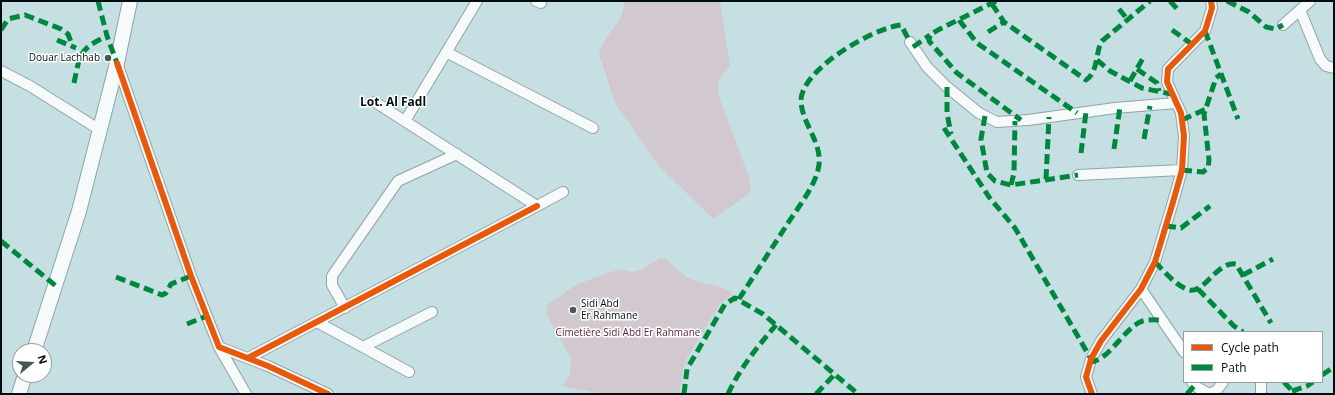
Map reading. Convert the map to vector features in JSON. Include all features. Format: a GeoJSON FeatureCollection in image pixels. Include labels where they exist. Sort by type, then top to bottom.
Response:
{"type":"FeatureCollection","features":[{"type":"Feature","properties":{"kind":"street"},"geometry":{"type":"LineString","coordinates":[[37,343],[79,211],[117,63],[130,1]]}},
{"type":"Feature","properties":{"kind":"street"},"geometry":{"type":"LineString","coordinates":[[405,121],[476,1]]}},
{"type":"Feature","properties":{"kind":"street"},"geometry":{"type":"LineString","coordinates":[[1092,394],[1086,377],[1091,359],[1101,341],[1141,289],[1155,262],[1182,170],[1184,136],[1181,113],[1167,82],[1168,69],[1205,31],[1212,8],[1211,1]]}},
{"type":"Feature","properties":{"kind":"street"},"geometry":{"type":"LineString","coordinates":[[1283,25],[1310,1]]}},
{"type":"Feature","properties":{"kind":"street"},"geometry":{"type":"LineString","coordinates":[[1300,10],[1320,60],[1326,66],[1334,68]]}},
{"type":"Feature","properties":{"kind":"street"},"geometry":{"type":"LineString","coordinates":[[910,42],[927,67],[940,81],[979,113],[996,122],[1028,120],[1115,108],[1176,104]]}},
{"type":"Feature","properties":{"kind":"street"},"geometry":{"type":"LineString","coordinates":[[446,52],[593,128]]}},
{"type":"Feature","properties":{"kind":"street"},"geometry":{"type":"LineString","coordinates":[[117,63],[192,276],[219,347],[246,394]]}},
{"type":"Feature","properties":{"kind":"street"},"geometry":{"type":"LineString","coordinates":[[1,72],[30,86],[100,130]]}},
{"type":"Feature","properties":{"kind":"street"},"geometry":{"type":"LineString","coordinates":[[375,102],[537,206]]}},
{"type":"Feature","properties":{"kind":"street"},"geometry":{"type":"LineString","coordinates":[[345,308],[332,285],[332,276],[398,181],[457,154]]}},
{"type":"Feature","properties":{"kind":"street"},"geometry":{"type":"LineString","coordinates":[[1078,175],[1182,170]]}},
{"type":"Feature","properties":{"kind":"street"},"geometry":{"type":"LineString","coordinates":[[248,358],[563,192]]}},
{"type":"Feature","properties":{"kind":"street"},"geometry":{"type":"LineString","coordinates":[[1141,289],[1183,351]]}},
{"type":"Feature","properties":{"kind":"street"},"geometry":{"type":"LineString","coordinates":[[363,347],[432,312]]}},
{"type":"Feature","properties":{"kind":"street"},"geometry":{"type":"LineString","coordinates":[[317,322],[409,372]]}},
{"type":"Feature","properties":{"kind":"street"},"geometry":{"type":"LineString","coordinates":[[219,347],[248,358],[328,394]]}},
{"type":"Feature","properties":{"kind":"street"},"geometry":{"type":"LineString","coordinates":[[19,394],[22,383]]}},
{"type":"Feature","properties":{"kind":"street"},"geometry":{"type":"LineString","coordinates":[[1193,383],[1198,388],[1210,394],[1217,390],[1222,383]]}},
{"type":"Feature","properties":{"kind":"street"},"geometry":{"type":"LineString","coordinates":[[1261,394],[1262,383]]}},
{"type":"Feature","properties":{"kind":"green space"},"geometry":{"type":"Polygon","coordinates":[[[624,1],[720,1],[730,66],[719,80],[718,94],[749,177],[751,189],[747,195],[713,219],[658,165],[615,103],[599,54],[605,40],[621,16],[624,1]]]}},
{"type":"Feature","properties":{"kind":"green space","name":"Cimetière Sidi Abd Er Rahmane"},"geometry":{"type":"Polygon","coordinates":[[[660,258],[667,259],[684,275],[691,279],[718,286],[734,295],[721,302],[687,358],[683,370],[679,394],[602,394],[561,386],[570,375],[571,359],[546,313],[547,305],[577,284],[620,269],[632,272],[641,270],[660,258]]]}},
{"type":"Feature","properties":{"kind":"marked path"},"geometry":{"type":"LineString","coordinates":[[98,1],[107,36],[117,63]]}},
{"type":"Feature","properties":{"kind":"marked path"},"geometry":{"type":"LineString","coordinates":[[996,1],[938,30],[930,35],[929,41],[957,73],[1021,120]]}},
{"type":"Feature","properties":{"kind":"marked path"},"geometry":{"type":"LineString","coordinates":[[992,4],[1004,22],[1086,80],[1093,72],[1102,41],[1150,1]]}},
{"type":"Feature","properties":{"kind":"marked path"},"geometry":{"type":"LineString","coordinates":[[1170,1],[1179,11]]}},
{"type":"Feature","properties":{"kind":"marked path"},"geometry":{"type":"LineString","coordinates":[[1227,1],[1249,12],[1266,27],[1275,29],[1283,25]]}},
{"type":"Feature","properties":{"kind":"marked path"},"geometry":{"type":"LineString","coordinates":[[1119,9],[1128,20]]}},
{"type":"Feature","properties":{"kind":"marked path"},"geometry":{"type":"LineString","coordinates":[[1,30],[8,19],[25,15],[61,29],[68,34],[73,47]]}},
{"type":"Feature","properties":{"kind":"marked path"},"geometry":{"type":"LineString","coordinates":[[959,20],[977,43],[1077,113]]}},
{"type":"Feature","properties":{"kind":"marked path"},"geometry":{"type":"LineString","coordinates":[[988,32],[1004,22]]}},
{"type":"Feature","properties":{"kind":"marked path"},"geometry":{"type":"LineString","coordinates":[[739,299],[805,197],[816,177],[819,161],[818,151],[802,109],[801,100],[804,88],[826,63],[857,42],[874,34],[901,25],[910,42]]}},
{"type":"Feature","properties":{"kind":"marked path"},"geometry":{"type":"LineString","coordinates":[[1172,30],[1193,45]]}},
{"type":"Feature","properties":{"kind":"marked path"},"geometry":{"type":"LineString","coordinates":[[1205,31],[1238,119]]}},
{"type":"Feature","properties":{"kind":"marked path"},"geometry":{"type":"LineString","coordinates":[[913,47],[930,35]]}},
{"type":"Feature","properties":{"kind":"marked path"},"geometry":{"type":"LineString","coordinates":[[74,83],[82,54],[91,45],[107,36]]}},
{"type":"Feature","properties":{"kind":"marked path"},"geometry":{"type":"LineString","coordinates":[[57,40],[76,48]]}},
{"type":"Feature","properties":{"kind":"marked path"},"geometry":{"type":"LineString","coordinates":[[1130,81],[1143,58]]}},
{"type":"Feature","properties":{"kind":"marked path"},"geometry":{"type":"LineString","coordinates":[[1097,60],[1110,71],[1142,88],[1171,94]]}},
{"type":"Feature","properties":{"kind":"marked path"},"geometry":{"type":"LineString","coordinates":[[1137,69],[1157,83],[1159,91]]}},
{"type":"Feature","properties":{"kind":"marked path"},"geometry":{"type":"LineString","coordinates":[[1182,170],[1203,172],[1208,168],[1209,160],[1204,114],[1216,78],[1221,74]]}},
{"type":"Feature","properties":{"kind":"marked path"},"geometry":{"type":"LineString","coordinates":[[947,87],[947,113],[951,134]]}},
{"type":"Feature","properties":{"kind":"marked path"},"geometry":{"type":"LineString","coordinates":[[1144,139],[1150,106]]}},
{"type":"Feature","properties":{"kind":"marked path"},"geometry":{"type":"LineString","coordinates":[[1114,149],[1120,107]]}},
{"type":"Feature","properties":{"kind":"marked path"},"geometry":{"type":"LineString","coordinates":[[1182,120],[1206,109]]}},
{"type":"Feature","properties":{"kind":"marked path"},"geometry":{"type":"LineString","coordinates":[[1081,153],[1086,112]]}},
{"type":"Feature","properties":{"kind":"marked path"},"geometry":{"type":"LineString","coordinates":[[985,116],[981,139],[987,173],[995,181],[1011,185],[1078,175]]}},
{"type":"Feature","properties":{"kind":"marked path"},"geometry":{"type":"LineString","coordinates":[[1046,179],[1049,117]]}},
{"type":"Feature","properties":{"kind":"marked path"},"geometry":{"type":"LineString","coordinates":[[1011,185],[1014,173],[1015,121]]}},
{"type":"Feature","properties":{"kind":"marked path"},"geometry":{"type":"LineString","coordinates":[[944,128],[989,197],[1015,228],[1091,359]]}},
{"type":"Feature","properties":{"kind":"marked path"},"geometry":{"type":"LineString","coordinates":[[1166,226],[1181,228],[1210,206]]}},
{"type":"Feature","properties":{"kind":"marked path"},"geometry":{"type":"LineString","coordinates":[[1,241],[56,286]]}},
{"type":"Feature","properties":{"kind":"marked path"},"geometry":{"type":"LineString","coordinates":[[1243,275],[1273,259]]}},
{"type":"Feature","properties":{"kind":"marked path"},"geometry":{"type":"LineString","coordinates":[[1155,262],[1175,282],[1189,290],[1195,290],[1200,287],[1223,267],[1229,264],[1236,264],[1271,323]]}},
{"type":"Feature","properties":{"kind":"marked path"},"geometry":{"type":"LineString","coordinates":[[116,277],[162,295],[166,293],[171,284],[191,276]]}},
{"type":"Feature","properties":{"kind":"marked path"},"geometry":{"type":"LineString","coordinates":[[1198,289],[1234,326],[1242,331]]}},
{"type":"Feature","properties":{"kind":"marked path"},"geometry":{"type":"LineString","coordinates":[[684,394],[687,369],[725,304],[735,298],[763,314],[858,394]]}},
{"type":"Feature","properties":{"kind":"marked path"},"geometry":{"type":"LineString","coordinates":[[187,324],[207,316]]}},
{"type":"Feature","properties":{"kind":"marked path"},"geometry":{"type":"LineString","coordinates":[[1089,362],[1096,361],[1109,352],[1133,326],[1142,321],[1162,320]]}},
{"type":"Feature","properties":{"kind":"marked path"},"geometry":{"type":"LineString","coordinates":[[728,394],[744,366],[776,325]]}},
{"type":"Feature","properties":{"kind":"marked path"},"geometry":{"type":"LineString","coordinates":[[1323,374],[1334,367]]}},
{"type":"Feature","properties":{"kind":"marked path"},"geometry":{"type":"LineString","coordinates":[[816,394],[835,374]]}},
{"type":"Feature","properties":{"kind":"marked path"},"geometry":{"type":"LineString","coordinates":[[1285,383],[1295,394]]}},
{"type":"Feature","properties":{"kind":"marked path"},"geometry":{"type":"LineString","coordinates":[[1292,391],[1312,383]]}},
{"type":"Feature","properties":{"kind":"marked path"},"geometry":{"type":"LineString","coordinates":[[1187,394],[1195,385]]}},
{"type":"Feature","properties":{"kind":"cycle path"},"geometry":{"type":"LineString","coordinates":[[1092,394],[1086,377],[1091,359],[1101,341],[1141,289],[1155,262],[1182,170],[1184,136],[1181,113],[1167,82],[1168,69],[1205,31],[1212,8],[1211,1]]}},
{"type":"Feature","properties":{"kind":"cycle path"},"geometry":{"type":"LineString","coordinates":[[117,63],[191,276],[219,347],[268,366],[328,394]]}},
{"type":"Feature","properties":{"kind":"cycle path"},"geometry":{"type":"LineString","coordinates":[[248,358],[537,206]]}},
{"type":"Feature","properties":{"kind":"place","name":"Douar Lachhab"},"geometry":{"type":"Point","coordinates":[108,58]}},
{"type":"Feature","properties":{"kind":"place","name":"Sidi Abd Er Rahmane"},"geometry":{"type":"Point","coordinates":[573,310]}},
{"type":"Feature","properties":{"kind":"district","name":"Lot. Al Fadl"},"geometry":{"type":"Point","coordinates":[393,103]}}]}
